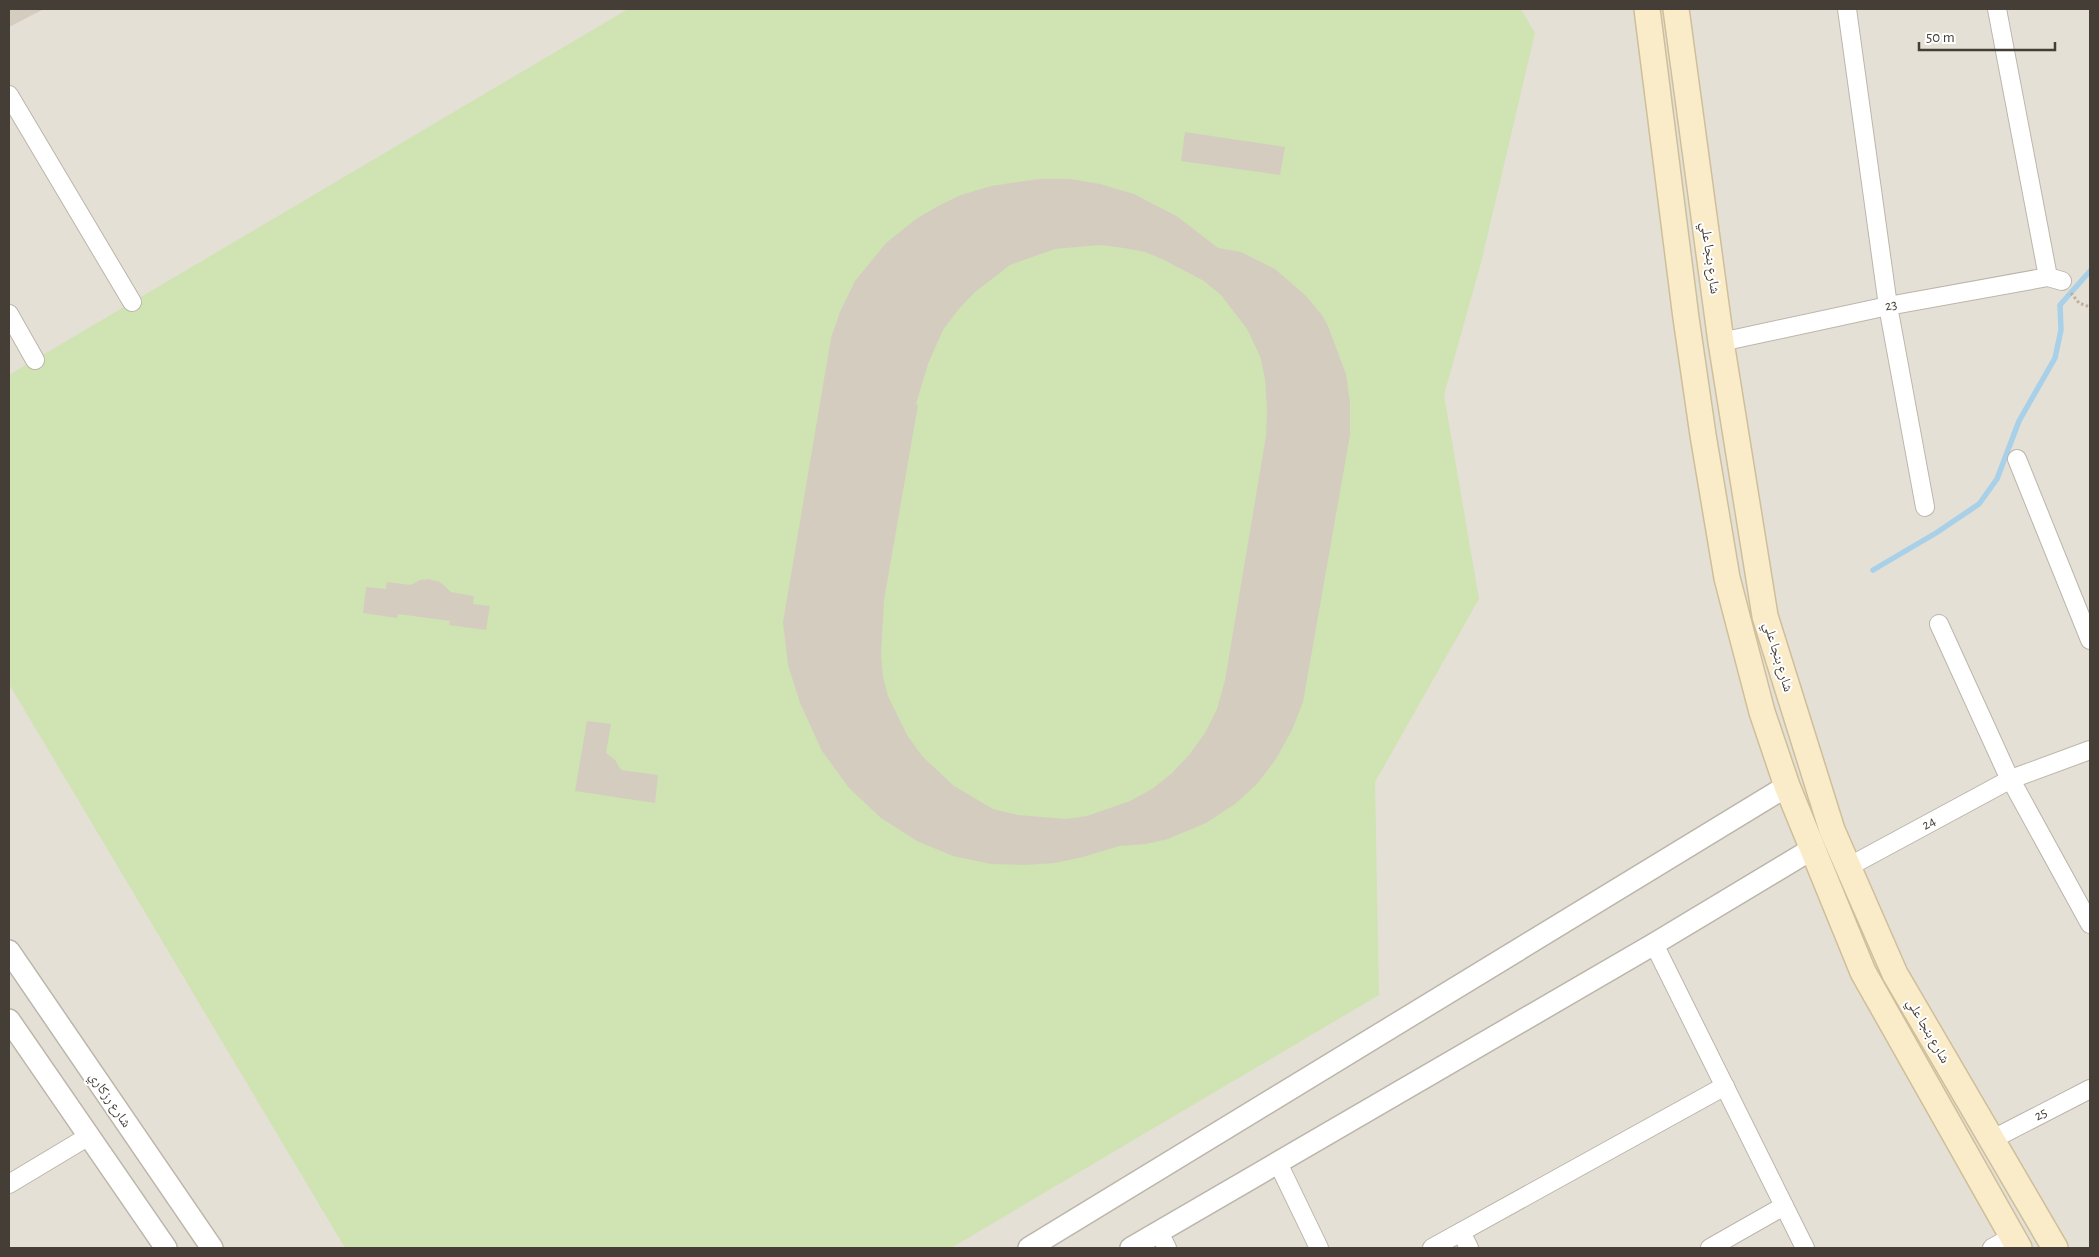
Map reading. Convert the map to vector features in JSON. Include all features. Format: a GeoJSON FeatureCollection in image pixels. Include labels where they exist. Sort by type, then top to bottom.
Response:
{"type":"FeatureCollection","features":[{"type":"Feature","properties":{"kind":"main road","name":"شارع بنجا علي"},"geometry":{"type":"LineString","coordinates":[[1647,9],[1686,318],[1703,435],[1727,578],[1762,712],[1786,786],[1863,972],[2008,1244]]}},
{"type":"Feature","properties":{"kind":"main road","name":"شارع بنجا علي"},"geometry":{"type":"LineString","coordinates":[[1676,9],[1721,342],[1765,616],[1832,830],[1895,974],[2055,1248]]}},
{"type":"Feature","properties":{"kind":"main road"},"geometry":{"type":"LineString","coordinates":[[1703,435],[1736,430]]}},
{"type":"Feature","properties":{"kind":"street"},"geometry":{"type":"LineString","coordinates":[[1847,9],[1888,306],[1925,507]]}},
{"type":"Feature","properties":{"kind":"street","name":"23"},"geometry":{"type":"LineString","coordinates":[[1721,342],[1888,306],[2055,279],[1996,9]]}},
{"type":"Feature","properties":{"kind":"street"},"geometry":{"type":"LineString","coordinates":[[9,95],[132,302]]}},
{"type":"Feature","properties":{"kind":"street"},"geometry":{"type":"LineString","coordinates":[[9,314],[36,360]]}},
{"type":"Feature","properties":{"kind":"street"},"geometry":{"type":"LineString","coordinates":[[2017,459],[2090,640]]}},
{"type":"Feature","properties":{"kind":"street"},"geometry":{"type":"LineString","coordinates":[[1939,624],[2011,779],[2090,924]]}},
{"type":"Feature","properties":{"kind":"street","name":"24"},"geometry":{"type":"LineString","coordinates":[[1848,868],[2011,779],[2090,750]]}},
{"type":"Feature","properties":{"kind":"street"},"geometry":{"type":"LineString","coordinates":[[1029,1248],[1786,786]]}},
{"type":"Feature","properties":{"kind":"street"},"geometry":{"type":"LineString","coordinates":[[1131,1248],[1163,1240],[1278,1163],[1654,944],[1812,849]]}},
{"type":"Feature","properties":{"kind":"street"},"geometry":{"type":"LineString","coordinates":[[1654,944],[1805,1248]]}},
{"type":"Feature","properties":{"kind":"street","name":"شارع رزكاري"},"geometry":{"type":"LineString","coordinates":[[9,951],[212,1248]]}},
{"type":"Feature","properties":{"kind":"street"},"geometry":{"type":"LineString","coordinates":[[11,1028],[89,1136],[166,1248]]}},
{"type":"Feature","properties":{"kind":"street"},"geometry":{"type":"LineString","coordinates":[[1432,1248],[1725,1086]]}},
{"type":"Feature","properties":{"kind":"street","name":"25"},"geometry":{"type":"LineString","coordinates":[[1991,1140],[2090,1089]]}},
{"type":"Feature","properties":{"kind":"street"},"geometry":{"type":"LineString","coordinates":[[9,1184],[89,1136]]}},
{"type":"Feature","properties":{"kind":"street"},"geometry":{"type":"LineString","coordinates":[[1278,1163],[1319,1248]]}},
{"type":"Feature","properties":{"kind":"street"},"geometry":{"type":"LineString","coordinates":[[1710,1248],[1784,1206]]}},
{"type":"Feature","properties":{"kind":"street"},"geometry":{"type":"LineString","coordinates":[[1461,1232],[1469,1248]]}},
{"type":"Feature","properties":{"kind":"path"},"geometry":{"type":"LineString","coordinates":[[2079,303],[2090,307]]}},
{"type":"Feature","properties":{"kind":"shaded area"},"geometry":{"type":"Polygon","coordinates":[[[9,9],[2090,9],[2090,1248],[9,1248],[9,9]]]}},
{"type":"Feature","properties":{"kind":"green space"},"geometry":{"type":"Polygon","coordinates":[[[628,9],[1521,9],[1535,33],[1481,263],[1444,395],[1479,599],[1375,782],[1379,995],[951,1248],[345,1248],[9,684],[9,375],[628,9]]]}},
{"type":"Feature","properties":{"kind":"building"},"geometry":{"type":"Polygon","coordinates":[[[9,9],[44,9],[9,27],[9,9]]]}},
{"type":"Feature","properties":{"kind":"building"},"geometry":{"type":"Polygon","coordinates":[[[1185,132],[1285,147],[1280,175],[1181,161],[1185,132]]]}},
{"type":"Feature","properties":{"kind":"building"},"geometry":{"type":"Polygon","coordinates":[[[1039,179],[1071,179],[1100,184],[1134,194],[1178,217],[1218,248],[1241,252],[1275,269],[1306,296],[1322,315],[1346,374],[1350,402],[1350,435],[1303,702],[1292,730],[1276,759],[1257,784],[1235,804],[1206,823],[1168,839],[1146,844],[1119,846],[1055,863],[991,864],[953,856],[917,841],[881,818],[849,788],[822,751],[800,703],[788,665],[783,622],[831,338],[840,312],[855,281],[886,243],[916,219],[938,206],[961,195],[991,186],[1039,179]],[[1100,245],[1055,249],[1010,265],[975,292],[943,330],[928,364],[916,404],[918,405],[884,600],[881,654],[883,677],[888,696],[907,735],[922,756],[954,786],[993,809],[1018,815],[1066,819],[1087,816],[1130,801],[1152,789],[1172,773],[1189,755],[1205,733],[1217,709],[1225,680],[1266,436],[1265,379],[1260,356],[1247,329],[1221,295],[1204,281],[1145,252],[1100,245]]]}},
{"type":"Feature","properties":{"kind":"building"},"geometry":{"type":"Polygon","coordinates":[[[428,579],[440,582],[451,592],[474,596],[473,604],[490,606],[486,630],[449,625],[450,621],[398,614],[397,618],[363,613],[366,587],[386,589],[387,582],[411,585],[420,580],[428,579]]]}},
{"type":"Feature","properties":{"kind":"building"},"geometry":{"type":"Polygon","coordinates":[[[587,721],[611,724],[606,753],[615,760],[621,770],[658,775],[655,803],[575,791],[587,721]]]}},
{"type":"Feature","properties":{"kind":"waterway"},"geometry":{"type":"LineString","coordinates":[[1873,570],[1936,533],[1979,504],[1997,479],[2019,421],[2055,358],[2061,330],[2060,305],[2090,271]]}}]}
